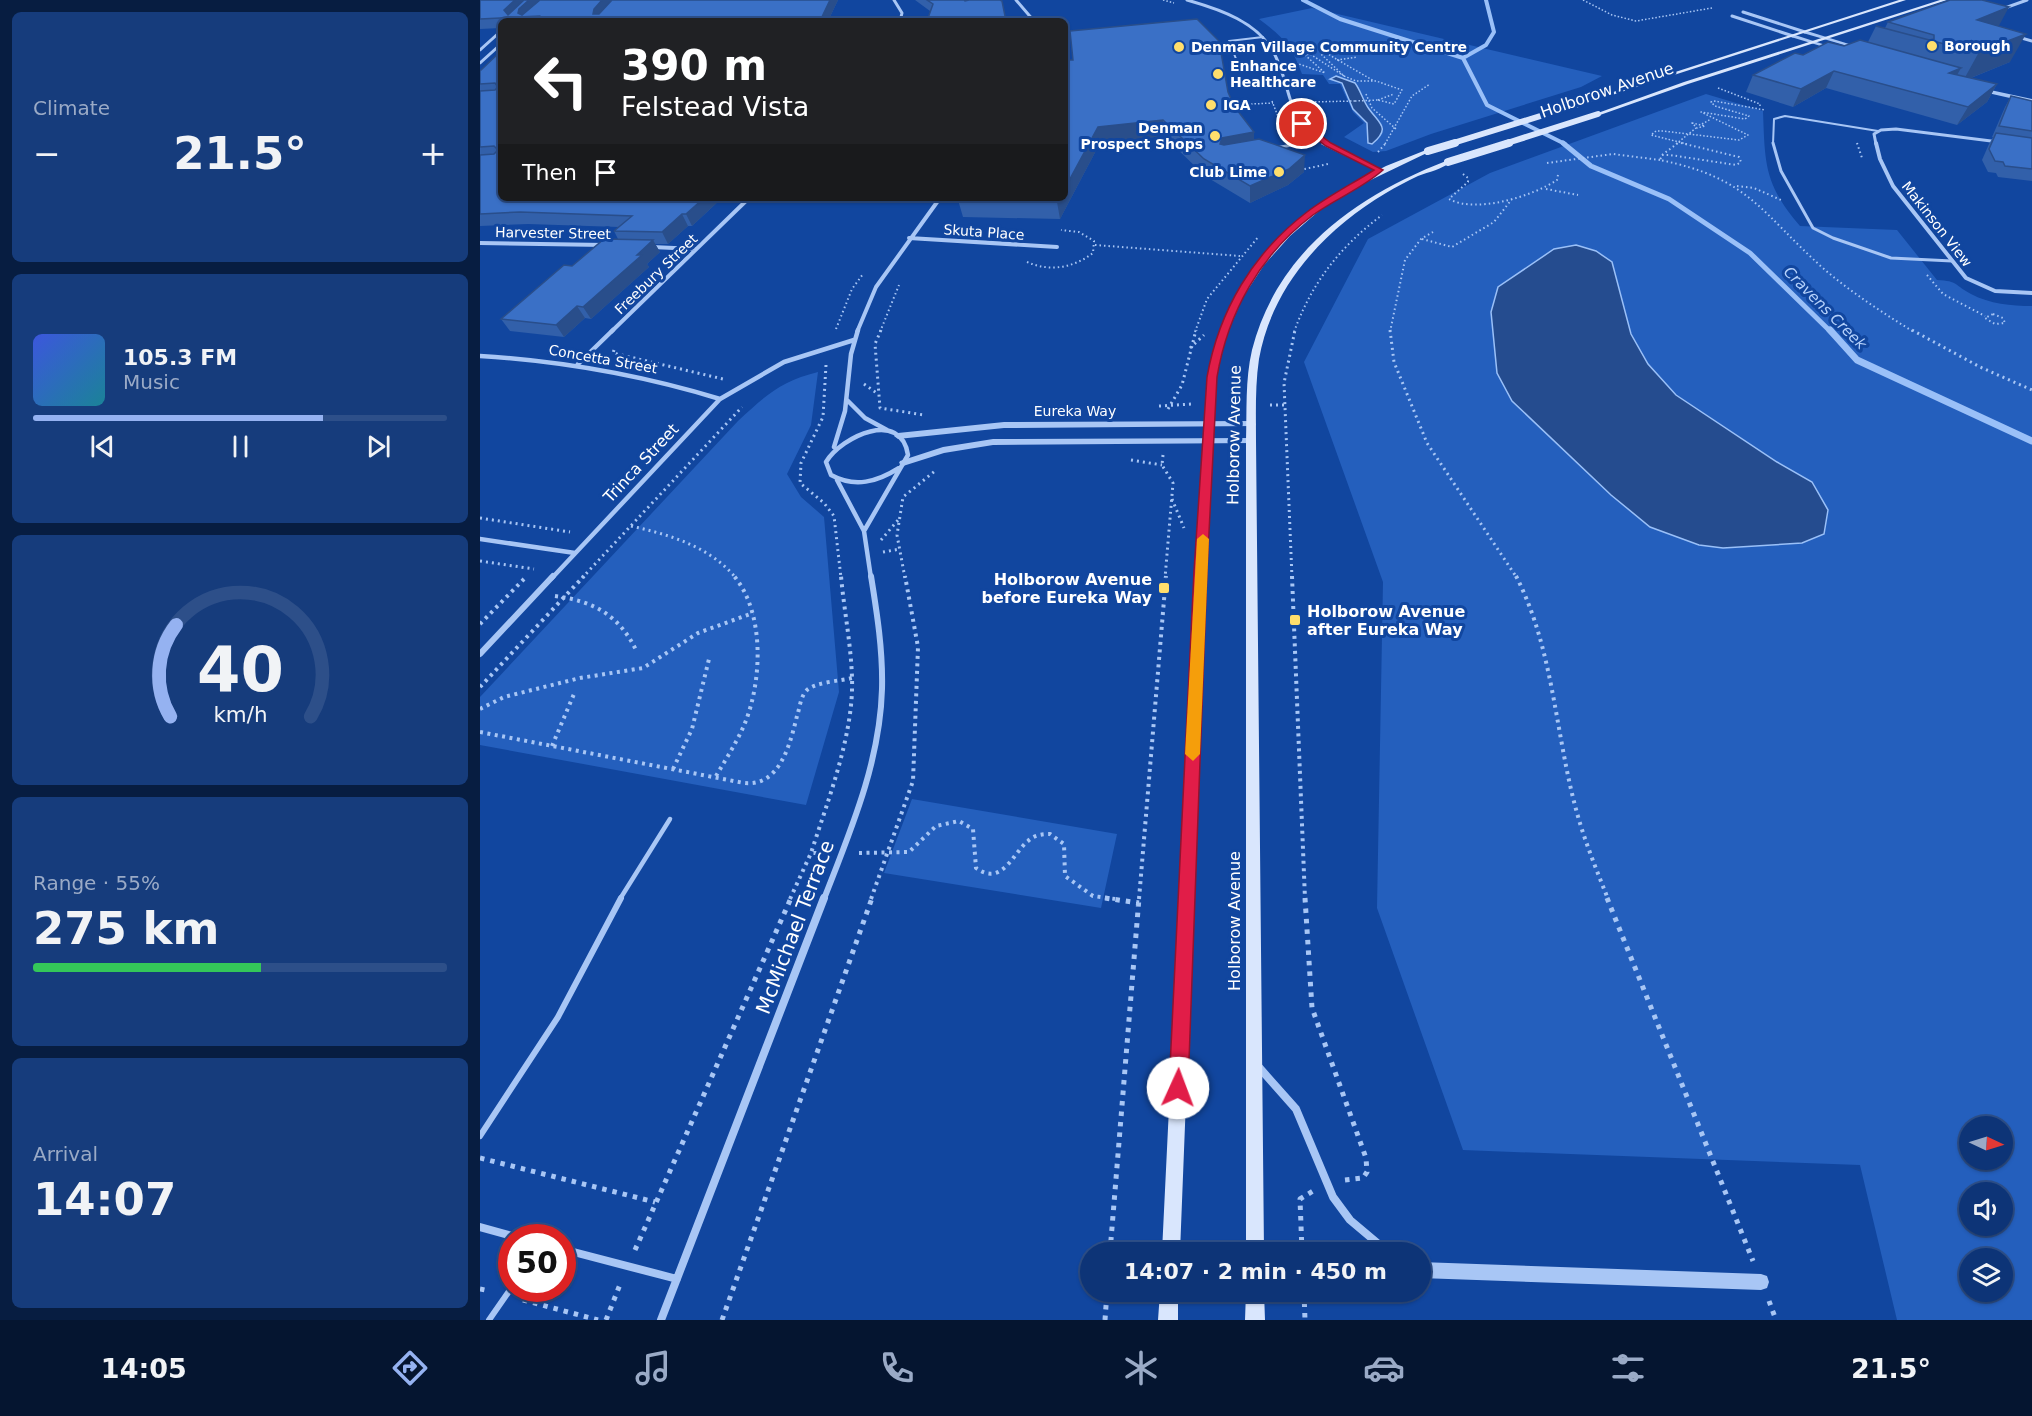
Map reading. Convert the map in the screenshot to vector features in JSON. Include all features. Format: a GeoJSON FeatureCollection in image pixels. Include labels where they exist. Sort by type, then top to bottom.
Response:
{"type":"FeatureCollection","features":[{"type":"Feature","properties":{"kind":"main road","name":"Holborow Avenue"},"geometry":{"type":"LineString","coordinates":[[1171,1242],[1209,424],[1217,351],[1230,312],[1245,284],[1272,248],[1296,225],[1335,196],[1379,170],[1428,151],[1904,0]]}},
{"type":"Feature","properties":{"kind":"main road","name":"Holborow Avenue"},"geometry":{"type":"LineString","coordinates":[[1255,1242],[1251,441],[1257,351],[1266,319],[1282,285],[1326,232],[1349,214],[1402,181],[1448,162],[1945,0]]}},
{"type":"Feature","properties":{"kind":"main road"},"geometry":{"type":"LineString","coordinates":[[1379,170],[1402,181]]}},
{"type":"Feature","properties":{"kind":"main road"},"geometry":{"type":"LineString","coordinates":[[1168,1320],[1169,1302]]}},
{"type":"Feature","properties":{"kind":"main road"},"geometry":{"type":"LineString","coordinates":[[1255,1302],[1255,1320]]}},
{"type":"Feature","properties":{"kind":"street"},"geometry":{"type":"LineString","coordinates":[[894,0],[902,13],[901,18]]}},
{"type":"Feature","properties":{"kind":"street"},"geometry":{"type":"LineString","coordinates":[[1016,0],[1031,18]]}},
{"type":"Feature","properties":{"kind":"street"},"geometry":{"type":"LineString","coordinates":[[1187,0],[1241,21],[1263,37],[1269,43],[1279,64],[1290,103],[1302,124],[1320,139],[1379,170]]}},
{"type":"Feature","properties":{"kind":"street"},"geometry":{"type":"LineString","coordinates":[[1995,11],[2027,0]]}},
{"type":"Feature","properties":{"kind":"street"},"geometry":{"type":"LineString","coordinates":[[1743,12],[1863,49]]}},
{"type":"Feature","properties":{"kind":"street"},"geometry":{"type":"LineString","coordinates":[[1732,16],[1861,56]]}},
{"type":"Feature","properties":{"kind":"street"},"geometry":{"type":"LineString","coordinates":[[481,48],[498,34]]}},
{"type":"Feature","properties":{"kind":"street"},"geometry":{"type":"LineString","coordinates":[[2010,34],[2032,41]]}},
{"type":"Feature","properties":{"kind":"street"},"geometry":{"type":"LineString","coordinates":[[481,48],[498,45]]}},
{"type":"Feature","properties":{"kind":"street"},"geometry":{"type":"LineString","coordinates":[[480,63],[498,47]]}},
{"type":"Feature","properties":{"kind":"street"},"geometry":{"type":"LineString","coordinates":[[1978,82],[2032,95]]}},
{"type":"Feature","properties":{"kind":"street"},"geometry":{"type":"LineString","coordinates":[[1973,88],[2032,101]]}},
{"type":"Feature","properties":{"kind":"street"},"geometry":{"type":"LineString","coordinates":[[1878,130],[1901,129],[2010,143]]}},
{"type":"Feature","properties":{"kind":"street","name":"Makinson View"},"geometry":{"type":"LineString","coordinates":[[1878,130],[1874,134],[1878,153],[1893,186],[1968,280],[1983,287],[2008,293],[2032,293]]}},
{"type":"Feature","properties":{"kind":"street","name":"Freebury Street"},"geometry":{"type":"LineString","coordinates":[[578,364],[746,201]]}},
{"type":"Feature","properties":{"kind":"street"},"geometry":{"type":"LineString","coordinates":[[901,466],[888,475],[862,483],[837,480],[831,475],[826,462],[834,447],[847,400],[854,340],[876,287],[938,201]]}},
{"type":"Feature","properties":{"kind":"street","name":"Skuta Place"},"geometry":{"type":"LineString","coordinates":[[909,238],[1057,247]]}},
{"type":"Feature","properties":{"kind":"street","name":"Harvester Street"},"geometry":{"type":"LineString","coordinates":[[480,243],[616,245]]}},
{"type":"Feature","properties":{"kind":"street"},"geometry":{"type":"LineString","coordinates":[[650,247],[696,249]]}},
{"type":"Feature","properties":{"kind":"street","name":"Trinca Street"},"geometry":{"type":"LineString","coordinates":[[480,654],[720,399],[745,381],[775,365],[808,352],[854,340]]}},
{"type":"Feature","properties":{"kind":"street","name":"Concetta Street"},"geometry":{"type":"LineString","coordinates":[[480,356],[578,364],[634,374],[720,399]]}},
{"type":"Feature","properties":{"kind":"street"},"geometry":{"type":"LineString","coordinates":[[847,400],[865,418],[895,434],[908,448],[901,466],[864,531]]}},
{"type":"Feature","properties":{"kind":"street","name":"Eureka Way"},"geometry":{"type":"LineString","coordinates":[[895,434],[1004,425],[1252,424]]}},
{"type":"Feature","properties":{"kind":"street"},"geometry":{"type":"LineString","coordinates":[[834,447],[855,435],[880,431],[895,434]]}},
{"type":"Feature","properties":{"kind":"street","name":"Eureka Way"},"geometry":{"type":"LineString","coordinates":[[901,466],[943,450],[993,442],[1251,441]]}},
{"type":"Feature","properties":{"kind":"street","name":"McMichael Terrace"},"geometry":{"type":"LineString","coordinates":[[661,1320],[862,800],[879,723],[882,689],[879,626],[864,531],[837,480]]}},
{"type":"Feature","properties":{"kind":"street"},"geometry":{"type":"LineString","coordinates":[[480,539],[575,553]]}},
{"type":"Feature","properties":{"kind":"street"},"geometry":{"type":"LineString","coordinates":[[1254,1062],[1296,1109],[1333,1197],[1350,1220],[1376,1242]]}},
{"type":"Feature","properties":{"kind":"street"},"geometry":{"type":"LineString","coordinates":[[480,1227],[498,1232]]}},
{"type":"Feature","properties":{"kind":"street"},"geometry":{"type":"LineString","coordinates":[[576,1253],[677,1279]]}},
{"type":"Feature","properties":{"kind":"street"},"geometry":{"type":"LineString","coordinates":[[1431,1270],[1761,1282]]}},
{"type":"Feature","properties":{"kind":"lane"},"geometry":{"type":"LineString","coordinates":[[1263,37],[1229,41],[1238,64],[1279,64]]}},
{"type":"Feature","properties":{"kind":"lane"},"geometry":{"type":"LineString","coordinates":[[1878,130],[1785,116],[1774,119],[1773,147],[1781,171],[1808,221],[1821,233],[1891,258],[1915,261],[1952,261]]}},
{"type":"Feature","properties":{"kind":"lane"},"geometry":{"type":"LineString","coordinates":[[1269,149],[1320,139]]}},
{"type":"Feature","properties":{"kind":"lane"},"geometry":{"type":"LineString","coordinates":[[480,1136],[558,1017],[618,902],[670,819]]}},
{"type":"Feature","properties":{"kind":"lane"},"geometry":{"type":"LineString","coordinates":[[489,1320],[502,1302]]}},
{"type":"Feature","properties":{"kind":"path"},"geometry":{"type":"LineString","coordinates":[[1583,0],[1612,15],[1636,21],[1712,8]]}},
{"type":"Feature","properties":{"kind":"path"},"geometry":{"type":"LineString","coordinates":[[1288,48],[1310,54],[1356,81],[1375,81]]}},
{"type":"Feature","properties":{"kind":"path"},"geometry":{"type":"LineString","coordinates":[[1296,63],[1325,73],[1305,55],[1310,54]]}},
{"type":"Feature","properties":{"kind":"path"},"geometry":{"type":"LineString","coordinates":[[1234,114],[1229,105],[1378,100],[1394,104],[1402,90],[1375,81],[1321,54],[1344,76]]}},
{"type":"Feature","properties":{"kind":"path"},"geometry":{"type":"LineString","coordinates":[[1298,67],[1357,57]]}},
{"type":"Feature","properties":{"kind":"path"},"geometry":{"type":"LineString","coordinates":[[1387,154],[1376,154],[1396,129],[1414,91],[1430,84]]}},
{"type":"Feature","properties":{"kind":"path"},"geometry":{"type":"LineString","coordinates":[[1713,87],[1760,104],[1759,108]]}},
{"type":"Feature","properties":{"kind":"path"},"geometry":{"type":"LineString","coordinates":[[1394,94],[1397,88]]}},
{"type":"Feature","properties":{"kind":"path"},"geometry":{"type":"LineString","coordinates":[[1366,94],[1372,108],[1396,129]]}},
{"type":"Feature","properties":{"kind":"path"},"geometry":{"type":"LineString","coordinates":[[1378,100],[1394,94],[1399,96]]}},
{"type":"Feature","properties":{"kind":"path"},"geometry":{"type":"LineString","coordinates":[[1696,128],[1691,124],[1702,124],[1740,97]]}},
{"type":"Feature","properties":{"kind":"path"},"geometry":{"type":"LineString","coordinates":[[1308,102],[1313,111]]}},
{"type":"Feature","properties":{"kind":"path"},"geometry":{"type":"LineString","coordinates":[[1662,155],[1730,165],[1741,162],[1731,153],[1655,137],[1651,132],[1663,131],[1734,140],[1747,137],[1748,135],[1740,129],[1701,114],[1717,114],[1745,119],[1749,116],[1711,102],[1759,108],[1785,116]]}},
{"type":"Feature","properties":{"kind":"path"},"geometry":{"type":"LineString","coordinates":[[1660,160],[1662,155],[1696,128],[1705,127],[1702,124]]}},
{"type":"Feature","properties":{"kind":"path"},"geometry":{"type":"LineString","coordinates":[[1547,163],[1624,154],[1660,160],[1710,174],[1736,186],[1753,198],[1811,258],[1866,300],[1913,331],[2003,379],[2032,390]]}},
{"type":"Feature","properties":{"kind":"path"},"geometry":{"type":"LineString","coordinates":[[1308,164],[1314,167]]}},
{"type":"Feature","properties":{"kind":"path"},"geometry":{"type":"LineString","coordinates":[[1460,173],[1469,179],[1449,199],[1453,204],[1470,206],[1545,189],[1557,180],[1558,175]]}},
{"type":"Feature","properties":{"kind":"path"},"geometry":{"type":"LineString","coordinates":[[1736,186],[1754,188],[1779,200],[1797,201]]}},
{"type":"Feature","properties":{"kind":"path"},"geometry":{"type":"LineString","coordinates":[[1545,189],[1578,195]]}},
{"type":"Feature","properties":{"kind":"path"},"geometry":{"type":"LineString","coordinates":[[1421,239],[1452,247],[1494,222],[1513,198]]}},
{"type":"Feature","properties":{"kind":"path"},"geometry":{"type":"LineString","coordinates":[[1363,1178],[1367,1172],[1366,1158],[1312,1008],[1308,977],[1284,383],[1295,323],[1316,281],[1332,259],[1357,233],[1389,210]]}},
{"type":"Feature","properties":{"kind":"path"},"geometry":{"type":"LineString","coordinates":[[1433,232],[1421,239],[1406,260],[1390,329],[1394,362],[1427,443],[1515,574],[1533,607],[1545,652],[1577,813],[1600,880],[1776,1320]]}},
{"type":"Feature","properties":{"kind":"path"},"geometry":{"type":"LineString","coordinates":[[1094,245],[1241,256]]}},
{"type":"Feature","properties":{"kind":"path"},"geometry":{"type":"LineString","coordinates":[[1915,261],[1943,294],[1985,315],[1997,315],[2006,321],[1995,324],[1987,320],[1985,315]]}},
{"type":"Feature","properties":{"kind":"path"},"geometry":{"type":"LineString","coordinates":[[903,280],[875,344],[880,408],[933,417]]}},
{"type":"Feature","properties":{"kind":"path"},"geometry":{"type":"LineString","coordinates":[[834,333],[852,289]]}},
{"type":"Feature","properties":{"kind":"path"},"geometry":{"type":"LineString","coordinates":[[608,336],[623,336],[616,344],[613,353],[724,380]]}},
{"type":"Feature","properties":{"kind":"path"},"geometry":{"type":"LineString","coordinates":[[1157,407],[1169,404]]}},
{"type":"Feature","properties":{"kind":"path"},"geometry":{"type":"LineString","coordinates":[[480,687],[567,597],[728,420]]}},
{"type":"Feature","properties":{"kind":"path"},"geometry":{"type":"LineString","coordinates":[[1111,1242],[1173,483],[1162,465],[1123,459]]}},
{"type":"Feature","properties":{"kind":"path"},"geometry":{"type":"LineString","coordinates":[[722,1320],[913,782],[918,647],[897,535],[903,497],[940,468]]}},
{"type":"Feature","properties":{"kind":"path"},"geometry":{"type":"LineString","coordinates":[[480,518],[570,532]]}},
{"type":"Feature","properties":{"kind":"path"},"geometry":{"type":"LineString","coordinates":[[868,555],[900,518]]}},
{"type":"Feature","properties":{"kind":"path"},"geometry":{"type":"LineString","coordinates":[[631,526],[656,531],[716,558],[729,568],[753,613],[758,650],[748,716],[716,776]]}},
{"type":"Feature","properties":{"kind":"path"},"geometry":{"type":"LineString","coordinates":[[480,561],[534,569]]}},
{"type":"Feature","properties":{"kind":"path"},"geometry":{"type":"LineString","coordinates":[[512,591],[583,600],[616,619],[629,632],[636,650]]}},
{"type":"Feature","properties":{"kind":"path"},"geometry":{"type":"LineString","coordinates":[[480,708],[504,697],[580,678],[643,668],[698,633],[753,613]]}},
{"type":"Feature","properties":{"kind":"path"},"geometry":{"type":"LineString","coordinates":[[673,770],[687,747],[697,723],[709,659]]}},
{"type":"Feature","properties":{"kind":"path"},"geometry":{"type":"LineString","coordinates":[[480,732],[749,784],[769,779],[781,765],[803,695],[809,688],[852,678]]}},
{"type":"Feature","properties":{"kind":"path"},"geometry":{"type":"LineString","coordinates":[[552,746],[574,693]]}},
{"type":"Feature","properties":{"kind":"path"},"geometry":{"type":"LineString","coordinates":[[606,1320],[655,1202],[811,853]]}},
{"type":"Feature","properties":{"kind":"path"},"geometry":{"type":"LineString","coordinates":[[480,1158],[655,1202]]}},
{"type":"Feature","properties":{"kind":"path"},"geometry":{"type":"LineString","coordinates":[[1300,1199],[1302,1242]]}},
{"type":"Feature","properties":{"kind":"path"},"geometry":{"type":"LineString","coordinates":[[480,1289],[498,1294]]}},
{"type":"Feature","properties":{"kind":"path"},"geometry":{"type":"LineString","coordinates":[[530,1302],[598,1320]]}},
{"type":"Feature","properties":{"kind":"path"},"geometry":{"type":"LineString","coordinates":[[1105,1320],[1106,1302]]}},
{"type":"Feature","properties":{"kind":"path"},"geometry":{"type":"LineString","coordinates":[[1304,1302],[1305,1320]]}},
{"type":"Feature","properties":{"kind":"shaded area"},"geometry":{"type":"Polygon","coordinates":[[[1312,8],[1602,76],[1581,87],[1431,134],[1386,151],[1373,152],[1344,137],[1364,123],[1353,112],[1340,84],[1329,84],[1323,75],[1302,74],[1286,43],[1259,19],[1312,8]]]}},
{"type":"Feature","properties":{"kind":"shaded area"},"geometry":{"type":"Polygon","coordinates":[[[1336,76],[1355,83],[1367,106],[1380,122],[1381,134],[1372,144],[1368,143],[1367,123],[1353,109],[1342,83],[1330,79],[1336,76]]]}},
{"type":"Feature","properties":{"kind":"shaded area"},"geometry":{"type":"Polygon","coordinates":[[[1706,94],[1763,111],[1769,173],[1779,198],[1800,226],[1897,230],[1937,280],[1953,282],[1971,294],[1993,302],[2032,306],[2032,1320],[1897,1320],[1860,1165],[1463,1150],[1377,908],[1383,582],[1304,362],[1368,239],[1490,173],[1706,94]]]}},
{"type":"Feature","properties":{"kind":"shaded area"},"geometry":{"type":"Polygon","coordinates":[[[1576,245],[1596,251],[1612,262],[1631,334],[1648,364],[1676,395],[1777,462],[1812,482],[1828,510],[1824,534],[1802,543],[1723,548],[1699,545],[1650,527],[1611,495],[1512,401],[1497,373],[1491,312],[1498,287],[1554,249],[1576,245]]]}},
{"type":"Feature","properties":{"kind":"shaded area"},"geometry":{"type":"Polygon","coordinates":[[[818,372],[811,425],[787,474],[801,497],[824,517],[839,692],[806,805],[480,745],[480,697],[738,421],[774,391],[794,380],[818,372]]]}},
{"type":"Feature","properties":{"kind":"shaded area"},"geometry":{"type":"Polygon","coordinates":[[[912,799],[1117,834],[1101,908],[884,873],[912,799]]]}},
{"type":"Feature","properties":{"kind":"building"},"geometry":{"type":"Polygon","coordinates":[[[480,0],[515,0],[504,10],[508,15],[524,0],[529,0],[519,9],[518,13],[522,15],[540,0],[602,0],[594,9],[593,14],[599,14],[612,0],[830,0],[821,18],[537,18],[539,16],[480,19],[480,0]]]}},
{"type":"Feature","properties":{"kind":"building"},"geometry":{"type":"Polygon","coordinates":[[[927,0],[1000,0],[1005,18],[928,18],[933,4],[927,0]]]}},
{"type":"Feature","properties":{"kind":"building"},"geometry":{"type":"Polygon","coordinates":[[[1950,0],[1982,0],[2009,7],[1977,20],[2026,34],[1979,52],[1929,40],[1934,39],[1934,35],[1888,22],[1950,0]]]}},
{"type":"Feature","properties":{"kind":"building"},"geometry":{"type":"Polygon","coordinates":[[[1197,19],[1219,41],[1228,92],[1234,106],[1254,132],[1222,138],[1220,144],[1259,139],[1305,155],[1289,169],[1250,186],[1204,159],[1163,120],[1098,127],[1068,182],[1068,60],[1073,60],[1070,31],[1197,19]]]}},
{"type":"Feature","properties":{"kind":"building"},"geometry":{"type":"Polygon","coordinates":[[[1860,40],[1961,68],[1949,73],[1997,84],[1968,107],[1834,71],[1801,89],[1753,75],[1795,53],[1803,55],[1828,42],[1844,46],[1860,40]]]}},
{"type":"Feature","properties":{"kind":"building"},"geometry":{"type":"Polygon","coordinates":[[[498,54],[498,87],[495,83],[480,84],[480,71],[498,54]]]}},
{"type":"Feature","properties":{"kind":"building"},"geometry":{"type":"Polygon","coordinates":[[[498,87],[498,150],[494,146],[480,147],[480,91],[495,90],[498,87]]]}},
{"type":"Feature","properties":{"kind":"building"},"geometry":{"type":"Polygon","coordinates":[[[2011,96],[2032,101],[2032,131],[1999,126],[2011,96]]]}},
{"type":"Feature","properties":{"kind":"building"},"geometry":{"type":"Polygon","coordinates":[[[1996,133],[2032,138],[2032,169],[2005,166],[2003,162],[1995,161],[1989,149],[1996,133]]]}},
{"type":"Feature","properties":{"kind":"building"},"geometry":{"type":"Polygon","coordinates":[[[498,150],[498,201],[701,201],[662,232],[614,231],[632,216],[520,212],[480,214],[480,155],[494,154],[498,150]]]}},
{"type":"Feature","properties":{"kind":"building"},"geometry":{"type":"Polygon","coordinates":[[[1008,201],[1058,201],[1057,202],[1008,201]]]}},
{"type":"Feature","properties":{"kind":"building"},"geometry":{"type":"Polygon","coordinates":[[[604,239],[653,240],[637,255],[642,255],[583,307],[577,306],[556,325],[501,319],[564,265],[572,266],[604,239]]]}},
{"type":"Feature","properties":{"kind":"waterway"},"geometry":{"type":"LineString","coordinates":[[1303,0],[1340,19],[1463,58]]}},
{"type":"Feature","properties":{"kind":"waterway"},"geometry":{"type":"LineString","coordinates":[[1463,58],[1486,45],[1494,32],[1486,0]]}},
{"type":"Feature","properties":{"kind":"waterway"},"geometry":{"type":"LineString","coordinates":[[1463,58],[1487,105],[1563,143]]}},
{"type":"Feature","properties":{"kind":"waterway","name":"Cravens Creek"},"geometry":{"type":"LineString","coordinates":[[1563,143],[1591,166],[1669,199],[1750,253],[1831,332]]}},
{"type":"Feature","properties":{"kind":"waterway","name":"Cravens Creek"},"geometry":{"type":"LineString","coordinates":[[1830,330],[1857,360],[2032,441]]}},
{"type":"Feature","properties":{"kind":"slow traffic"},"geometry":{"type":"LineString","coordinates":[[1193,754],[1203,539]]}},
{"type":"Feature","properties":{"kind":"place","name":"Borough"},"geometry":{"type":"Point","coordinates":[1932,46]}},
{"type":"Feature","properties":{"kind":"place","name":"Denman Village Community Centre"},"geometry":{"type":"Point","coordinates":[1179,47]}},
{"type":"Feature","properties":{"kind":"place","name":"Enhance Healthcare"},"geometry":{"type":"Point","coordinates":[1218,74]}},
{"type":"Feature","properties":{"kind":"place","name":"IGA"},"geometry":{"type":"Point","coordinates":[1211,105]}},
{"type":"Feature","properties":{"kind":"place","name":"Denman Prospect Shops"},"geometry":{"type":"Point","coordinates":[1215,136]}},
{"type":"Feature","properties":{"kind":"place","name":"Club Lime"},"geometry":{"type":"Point","coordinates":[1279,172]}},
{"type":"Feature","properties":{"kind":"place","name":"Holborow Avenue before Eureka Way"},"geometry":{"type":"Point","coordinates":[1164,588]}},
{"type":"Feature","properties":{"kind":"place","name":"Holborow Avenue after Eureka Way"},"geometry":{"type":"Point","coordinates":[1295,620]}},
{"type":"Feature","properties":{"kind":"route"},"geometry":{"type":"LineString","coordinates":[[1178,1088],[1201,571],[1212,377],[1217,351],[1230,312],[1245,284],[1272,248],[1310,213],[1379,170],[1329,145],[1302,124]]}}]}
